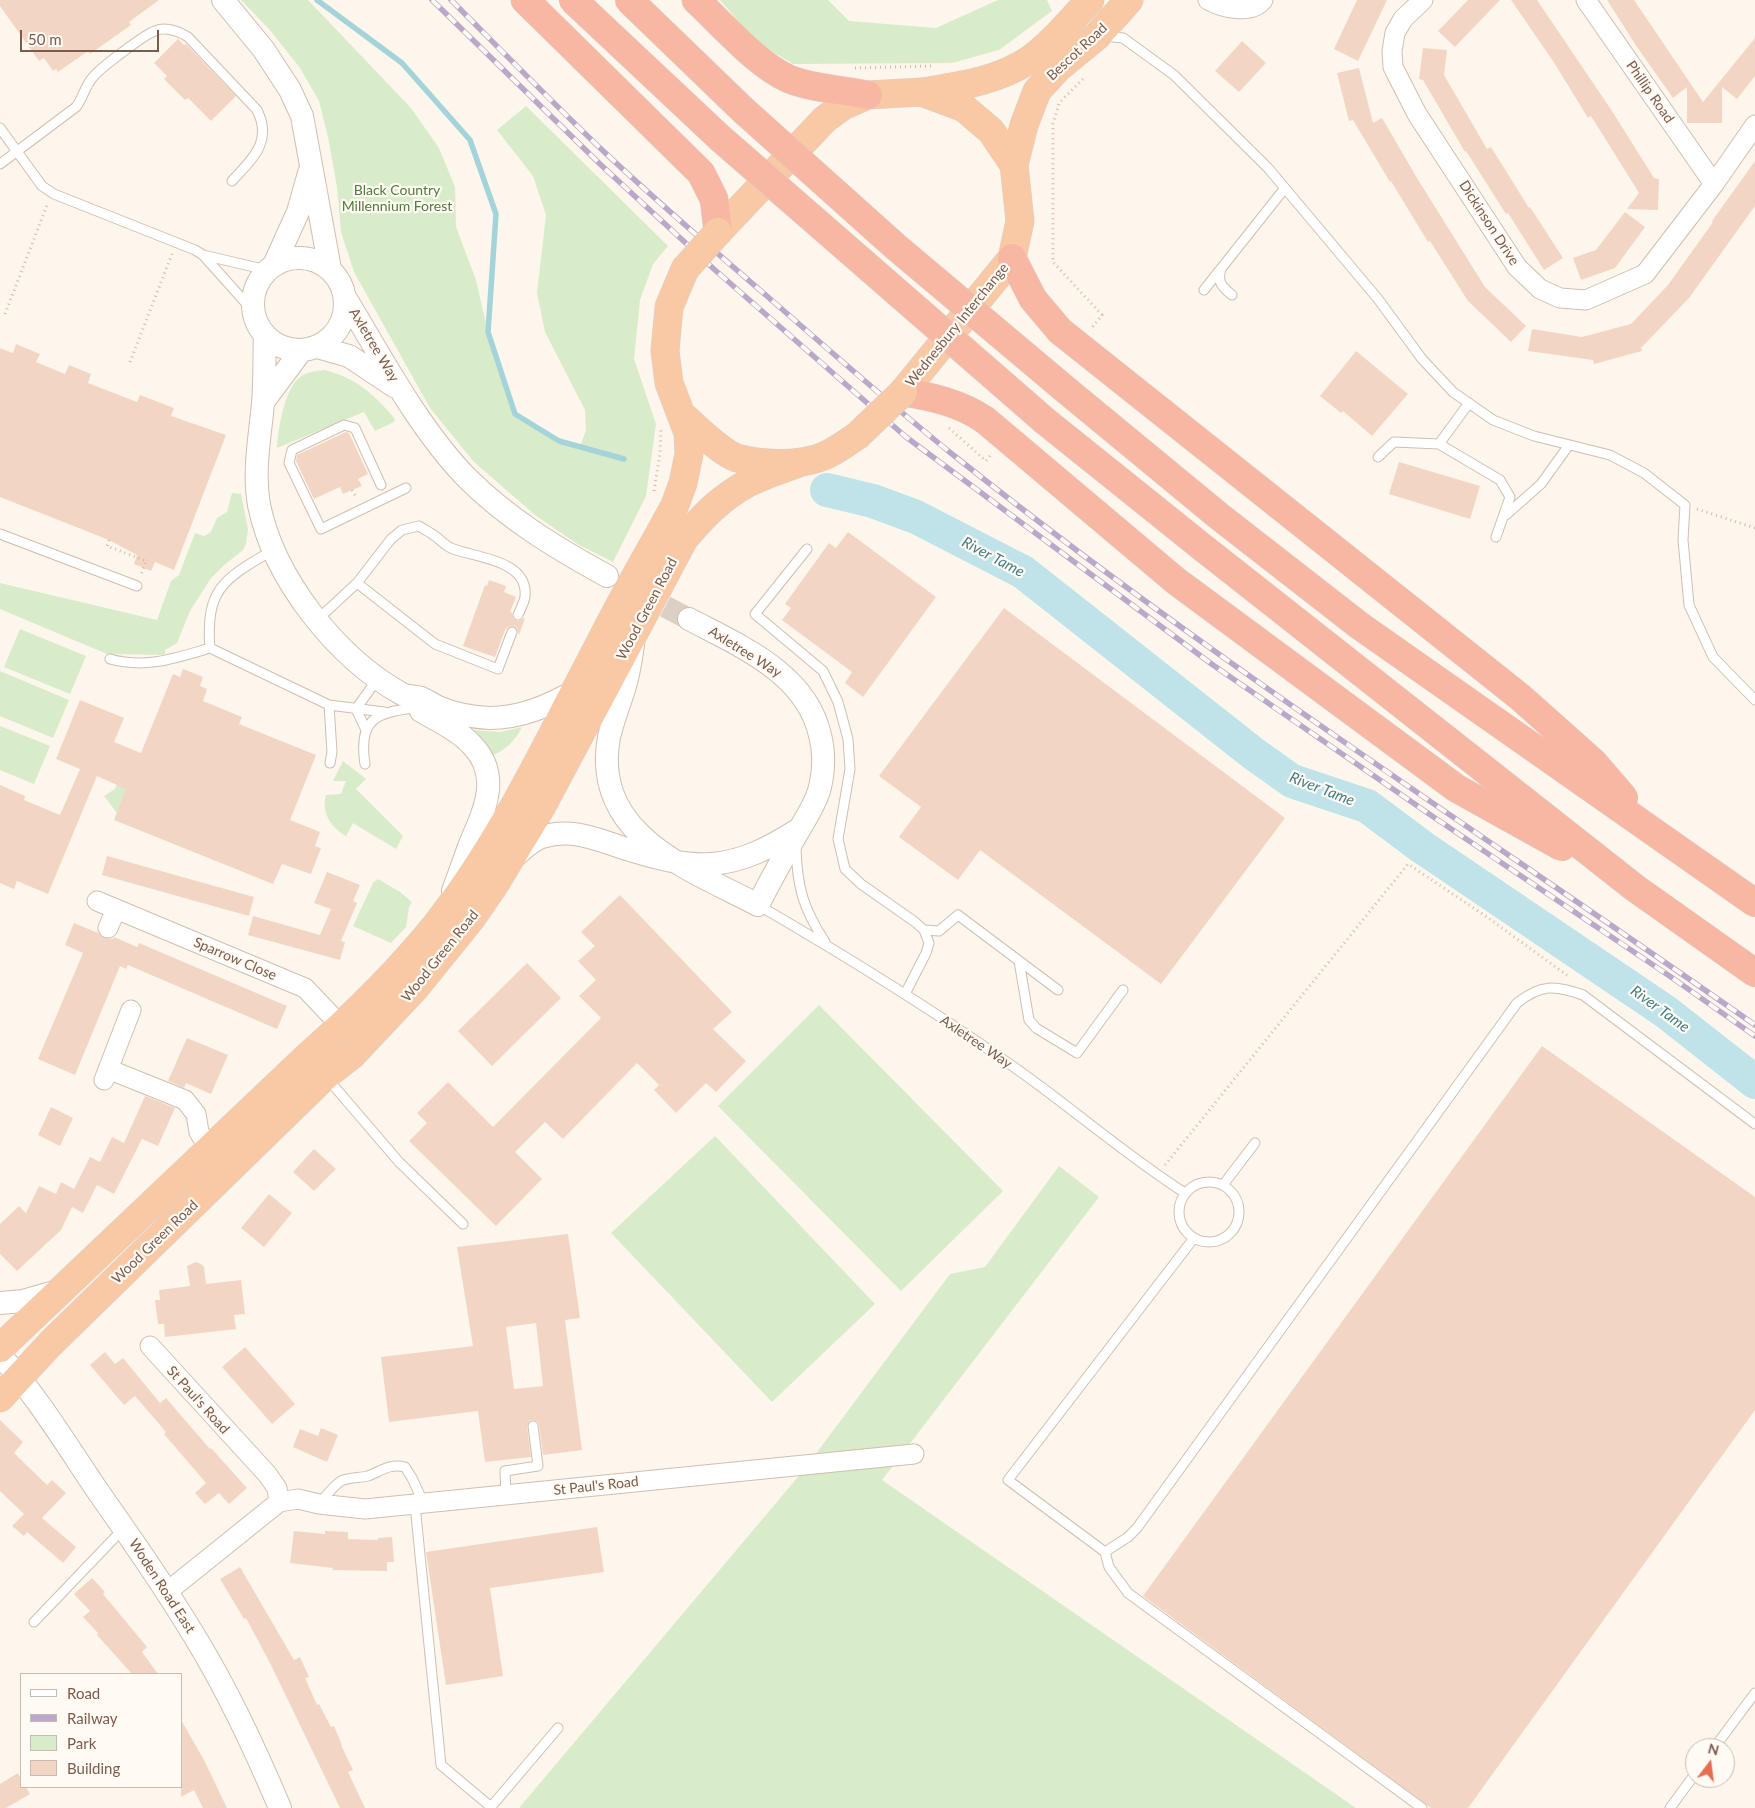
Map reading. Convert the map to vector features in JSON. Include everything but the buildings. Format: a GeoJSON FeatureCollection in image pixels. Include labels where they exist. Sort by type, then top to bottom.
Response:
{"type":"FeatureCollection","features":[{"type":"Feature","properties":{"kind":"highway"},"geometry":{"type":"LineString","coordinates":[[525,0],[701,173],[714,199],[718,232]]}},
{"type":"Feature","properties":{"kind":"highway"},"geometry":{"type":"LineString","coordinates":[[574,0],[720,138],[1045,421],[1635,888],[1755,973]]}},
{"type":"Feature","properties":{"kind":"highway"},"geometry":{"type":"LineString","coordinates":[[629,0],[743,110],[896,247],[1212,510],[1360,626],[1755,903]]}},
{"type":"Feature","properties":{"kind":"highway"},"geometry":{"type":"LineString","coordinates":[[696,0],[769,69],[791,80],[806,84],[868,95]]}},
{"type":"Feature","properties":{"kind":"highway","name":"Bescot Road"},"geometry":{"type":"LineString","coordinates":[[921,92],[965,85],[1009,71],[1030,59],[1062,30],[1090,0]]}},
{"type":"Feature","properties":{"kind":"highway","name":"Bescot Road"},"geometry":{"type":"LineString","coordinates":[[1014,165],[1024,125],[1037,91],[1058,68],[1097,36],[1129,0]]}},
{"type":"Feature","properties":{"kind":"highway"},"geometry":{"type":"LineString","coordinates":[[1062,30],[1097,36]]}},
{"type":"Feature","properties":{"kind":"highway","name":"Wednesbury Interchange"},"geometry":{"type":"LineString","coordinates":[[921,92],[964,108],[991,131],[1014,165],[1020,221],[1012,258],[903,392],[857,436],[824,456],[799,463],[762,462],[736,458],[672,418],[670,383],[665,351],[669,307],[685,269],[718,232],[825,119],[843,106],[868,95],[921,92]]}},
{"type":"Feature","properties":{"kind":"highway"},"geometry":{"type":"LineString","coordinates":[[1012,258],[1033,300],[1060,331],[1520,697],[1593,762],[1652,830]]}},
{"type":"Feature","properties":{"kind":"highway"},"geometry":{"type":"LineString","coordinates":[[903,392],[938,398],[970,410],[985,420],[1176,581],[1456,788],[1635,888]]}},
{"type":"Feature","properties":{"kind":"highway","name":"Wood Green Road"},"geometry":{"type":"LineString","coordinates":[[0,1348],[341,1026],[400,966],[445,913],[494,839],[675,504],[683,483],[689,454],[688,433],[672,418]]}},
{"type":"Feature","properties":{"kind":"highway","name":"Wood Green Road"},"geometry":{"type":"LineString","coordinates":[[0,1398],[51,1343],[326,1076],[352,1055],[416,987],[471,919],[511,860],[574,748],[684,539],[700,520],[726,497],[749,482],[799,463]]}},
{"type":"Feature","properties":{"kind":"street"},"geometry":{"type":"LineString","coordinates":[[223,0],[264,50],[290,90],[302,116],[310,169],[330,269]]}},
{"type":"Feature","properties":{"kind":"street"},"geometry":{"type":"LineString","coordinates":[[1208,0],[1235,10],[1260,4],[1263,0]]}},
{"type":"Feature","properties":{"kind":"street","name":"Dickinson Drive"},"geometry":{"type":"LineString","coordinates":[[1423,0],[1404,18],[1395,33],[1392,51],[1393,67],[1417,114],[1517,267],[1540,289],[1560,298],[1586,300],[1645,274],[1714,184],[1755,125]]}},
{"type":"Feature","properties":{"kind":"street","name":"Phillip Road"},"geometry":{"type":"LineString","coordinates":[[1586,0],[1714,184]]}},
{"type":"Feature","properties":{"kind":"street"},"geometry":{"type":"LineString","coordinates":[[309,349],[287,349],[275,344],[265,335],[257,324],[253,311],[253,296],[258,282],[270,268],[298,212],[310,169]]}},
{"type":"Feature","properties":{"kind":"street"},"geometry":{"type":"LineString","coordinates":[[263,402],[309,349],[330,339],[339,328],[345,314],[346,299],[343,288],[330,269],[320,262],[309,258],[297,257],[285,260],[270,268]]}},
{"type":"Feature","properties":{"kind":"street","name":"Axletree Way"},"geometry":{"type":"LineString","coordinates":[[346,299],[402,392],[446,453],[467,478],[514,520],[550,544],[607,576]]}},
{"type":"Feature","properties":{"kind":"street"},"geometry":{"type":"LineString","coordinates":[[265,335],[263,402],[258,440],[257,488],[266,528],[274,550],[294,587],[317,620],[352,657],[409,702],[473,745],[485,766],[488,785],[486,806],[445,913]]}},
{"type":"Feature","properties":{"kind":"street","name":"Axletree Way"},"geometry":{"type":"LineString","coordinates":[[309,349],[349,356],[402,392]]}},
{"type":"Feature","properties":{"kind":"street","name":"Axletree Way"},"geometry":{"type":"LineString","coordinates":[[638,624],[625,686],[609,738],[607,765],[612,790],[629,824],[653,847],[673,861],[758,905],[819,792],[824,767],[822,744],[813,712],[803,696],[779,672],[738,644],[689,619]]}},
{"type":"Feature","properties":{"kind":"street"},"geometry":{"type":"LineString","coordinates":[[409,702],[420,698],[458,714],[490,718],[514,716],[534,710],[575,691]]}},
{"type":"Feature","properties":{"kind":"street","name":"Axletree Way"},"geometry":{"type":"LineString","coordinates":[[511,860],[540,837],[568,832],[673,861],[711,864],[733,861],[754,855],[799,829]]}},
{"type":"Feature","properties":{"kind":"street","name":"Sparrow Close"},"geometry":{"type":"LineString","coordinates":[[97,901],[305,988],[341,1026]]}},
{"type":"Feature","properties":{"kind":"street"},"geometry":{"type":"LineString","coordinates":[[108,928],[116,909]]}},
{"type":"Feature","properties":{"kind":"street"},"geometry":{"type":"LineString","coordinates":[[131,1010],[106,1075],[184,1100],[196,1114],[199,1132],[209,1149]]}},
{"type":"Feature","properties":{"kind":"street"},"geometry":{"type":"LineString","coordinates":[[0,1303],[23,1301],[61,1290]]}},
{"type":"Feature","properties":{"kind":"street","name":"St Paul's Road"},"geometry":{"type":"LineString","coordinates":[[150,1346],[267,1474],[276,1488],[279,1502],[298,1499],[319,1504],[365,1509],[914,1454]]}},
{"type":"Feature","properties":{"kind":"street","name":"Woden Road East"},"geometry":{"type":"LineString","coordinates":[[0,1355],[20,1378],[124,1528],[198,1642],[254,1746],[280,1808]]}},
{"type":"Feature","properties":{"kind":"street"},"geometry":{"type":"LineString","coordinates":[[167,1592],[279,1502]]}},
{"type":"Feature","properties":{"kind":"lane"},"geometry":{"type":"LineString","coordinates":[[0,164],[76,107],[94,75],[112,60],[154,31],[169,29],[188,37],[257,110],[262,119],[260,149],[232,181]]}},
{"type":"Feature","properties":{"kind":"lane"},"geometry":{"type":"LineString","coordinates":[[1097,36],[1123,38],[1174,75],[1268,168],[1378,299],[1422,359],[1454,392],[1493,420],[1534,436],[1610,455],[1644,473],[1685,505],[1683,540],[1689,606],[1714,657],[1755,700]]}},
{"type":"Feature","properties":{"kind":"lane"},"geometry":{"type":"LineString","coordinates":[[0,128],[42,186],[54,194],[196,250],[203,255],[253,311]]}},
{"type":"Feature","properties":{"kind":"lane"},"geometry":{"type":"LineString","coordinates":[[1204,290],[1286,188]]}},
{"type":"Feature","properties":{"kind":"lane"},"geometry":{"type":"LineString","coordinates":[[203,255],[270,268]]}},
{"type":"Feature","properties":{"kind":"lane"},"geometry":{"type":"LineString","coordinates":[[1221,269],[1218,277],[1221,285],[1232,295]]}},
{"type":"Feature","properties":{"kind":"lane"},"geometry":{"type":"LineString","coordinates":[[1439,444],[1469,403]]}},
{"type":"Feature","properties":{"kind":"lane"},"geometry":{"type":"LineString","coordinates":[[381,485],[355,428],[344,425],[292,450],[288,463],[321,529],[406,488]]}},
{"type":"Feature","properties":{"kind":"lane"},"geometry":{"type":"LineString","coordinates":[[1378,457],[1394,442],[1439,444],[1500,480],[1510,497],[1496,537]]}},
{"type":"Feature","properties":{"kind":"lane"},"geometry":{"type":"LineString","coordinates":[[1504,516],[1541,484],[1569,445]]}},
{"type":"Feature","properties":{"kind":"lane"},"geometry":{"type":"LineString","coordinates":[[317,620],[357,583],[391,539],[402,530],[419,526],[433,534],[450,548],[503,563],[520,577],[524,586],[525,597],[518,615]]}},
{"type":"Feature","properties":{"kind":"lane"},"geometry":{"type":"LineString","coordinates":[[0,534],[137,586]]}},
{"type":"Feature","properties":{"kind":"lane"},"geometry":{"type":"LineString","coordinates":[[807,548],[755,614],[823,671],[838,702],[848,739],[850,769],[838,839],[845,869],[861,884],[915,922],[924,930],[929,943],[926,953],[904,994]]}},
{"type":"Feature","properties":{"kind":"lane"},"geometry":{"type":"LineString","coordinates":[[210,648],[210,623],[213,603],[218,592],[233,574],[274,550]]}},
{"type":"Feature","properties":{"kind":"lane"},"geometry":{"type":"LineString","coordinates":[[357,583],[436,644],[498,669],[512,632]]}},
{"type":"Feature","properties":{"kind":"lane"},"geometry":{"type":"LineString","coordinates":[[110,659],[121,662],[165,662],[210,648],[329,705],[384,712]]}},
{"type":"Feature","properties":{"kind":"lane"},"geometry":{"type":"LineString","coordinates":[[356,709],[378,678]]}},
{"type":"Feature","properties":{"kind":"lane"},"geometry":{"type":"LineString","coordinates":[[365,764],[363,745],[366,730],[384,712],[409,702]]}},
{"type":"Feature","properties":{"kind":"lane"},"geometry":{"type":"LineString","coordinates":[[329,705],[332,752],[330,763]]}},
{"type":"Feature","properties":{"kind":"lane"},"geometry":{"type":"LineString","coordinates":[[356,709],[366,730]]}},
{"type":"Feature","properties":{"kind":"lane"},"geometry":{"type":"LineString","coordinates":[[799,829],[796,846],[798,884],[810,920],[826,944]]}},
{"type":"Feature","properties":{"kind":"lane","name":"Axletree Way"},"geometry":{"type":"LineString","coordinates":[[758,905],[826,944],[1012,1065],[1157,1175],[1185,1193]]}},
{"type":"Feature","properties":{"kind":"lane"},"geometry":{"type":"LineString","coordinates":[[924,930],[939,931],[958,915],[1058,990]]}},
{"type":"Feature","properties":{"kind":"lane"},"geometry":{"type":"LineString","coordinates":[[1019,960],[1029,1020],[1036,1028],[1077,1053],[1123,990]]}},
{"type":"Feature","properties":{"kind":"lane"},"geometry":{"type":"LineString","coordinates":[[1105,1552],[1128,1537],[1137,1528],[1517,1003],[1530,993],[1546,988],[1562,988],[1583,996],[1755,1124]]}},
{"type":"Feature","properties":{"kind":"lane"},"geometry":{"type":"LineString","coordinates":[[326,1076],[399,1162],[463,1224]]}},
{"type":"Feature","properties":{"kind":"lane"},"geometry":{"type":"LineString","coordinates":[[1223,1184],[1255,1143]]}},
{"type":"Feature","properties":{"kind":"lane"},"geometry":{"type":"LineString","coordinates":[[1203,1182],[1223,1184],[1231,1190],[1237,1198],[1240,1207],[1236,1226],[1230,1234],[1213,1242],[1194,1238],[1186,1232],[1179,1212],[1180,1202],[1185,1193],[1193,1186],[1203,1182]]}},
{"type":"Feature","properties":{"kind":"lane"},"geometry":{"type":"LineString","coordinates":[[1194,1238],[1008,1480],[1105,1552],[1109,1567],[1128,1593],[1422,1808]]}},
{"type":"Feature","properties":{"kind":"lane"},"geometry":{"type":"LineString","coordinates":[[506,1495],[505,1471],[538,1466],[533,1426]]}},
{"type":"Feature","properties":{"kind":"lane"},"geometry":{"type":"LineString","coordinates":[[319,1504],[334,1486],[343,1480],[369,1475],[385,1467],[397,1465],[405,1467],[412,1478],[420,1504],[441,1765],[491,1807],[558,1728]]}},
{"type":"Feature","properties":{"kind":"lane"},"geometry":{"type":"LineString","coordinates":[[34,1622],[124,1528]]}},
{"type":"Feature","properties":{"kind":"lane"},"geometry":{"type":"LineString","coordinates":[[1721,1738],[1755,1692]]}},
{"type":"Feature","properties":{"kind":"lane"},"geometry":{"type":"LineString","coordinates":[[1670,1808],[1685,1788]]}},
{"type":"Feature","properties":{"kind":"path"},"geometry":{"type":"LineString","coordinates":[[1085,77],[1059,103],[1053,124],[1053,262],[1102,315]]}},
{"type":"Feature","properties":{"kind":"path"},"geometry":{"type":"LineString","coordinates":[[6,314],[44,213],[54,194]]}},
{"type":"Feature","properties":{"kind":"path"},"geometry":{"type":"LineString","coordinates":[[130,362],[176,241]]}},
{"type":"Feature","properties":{"kind":"path"},"geometry":{"type":"LineString","coordinates":[[653,499],[660,453],[672,418]]}},
{"type":"Feature","properties":{"kind":"path"},"geometry":{"type":"LineString","coordinates":[[945,425],[986,461]]}},
{"type":"Feature","properties":{"kind":"path"},"geometry":{"type":"LineString","coordinates":[[1685,505],[1755,528]]}},
{"type":"Feature","properties":{"kind":"path"},"geometry":{"type":"LineString","coordinates":[[109,540],[107,546],[146,561],[137,586]]}},
{"type":"Feature","properties":{"kind":"path"},"geometry":{"type":"LineString","coordinates":[[1157,1175],[1408,864],[1487,917],[1568,976]]}},
{"type":"Feature","properties":{"kind":"green space","name":"Black Country Millennium Forest"},"geometry":{"type":"Polygon","coordinates":[[[241,0],[308,0],[411,108],[439,148],[455,187],[456,227],[476,280],[488,332],[515,414],[559,441],[580,447],[586,430],[585,410],[545,332],[537,293],[546,215],[533,176],[497,130],[526,106],[668,246],[653,264],[640,300],[634,359],[656,424],[646,496],[613,562],[579,545],[535,515],[474,462],[430,408],[354,272],[341,232],[337,187],[319,101],[300,68],[269,29],[241,0]]]}},
{"type":"Feature","properties":{"kind":"green space"},"geometry":{"type":"Polygon","coordinates":[[[720,0],[828,0],[849,21],[936,28],[998,0],[1047,0],[1052,11],[999,50],[952,63],[793,64],[755,41],[720,0]]]}},
{"type":"Feature","properties":{"kind":"green space"},"geometry":{"type":"Polygon","coordinates":[[[324,370],[345,377],[364,388],[395,419],[394,422],[375,431],[364,412],[277,448],[283,411],[289,392],[299,378],[305,374],[324,370]]]}},
{"type":"Feature","properties":{"kind":"green space"},"geometry":{"type":"Polygon","coordinates":[[[232,493],[241,494],[248,529],[246,544],[243,550],[211,578],[190,611],[177,643],[165,650],[165,655],[107,654],[0,609],[0,583],[157,620],[171,581],[179,575],[195,533],[204,536],[211,532],[217,518],[227,512],[232,493]]]}},
{"type":"Feature","properties":{"kind":"green space"},"geometry":{"type":"Polygon","coordinates":[[[20,629],[86,656],[70,694],[4,667],[20,629]]]}},
{"type":"Feature","properties":{"kind":"green space"},"geometry":{"type":"Polygon","coordinates":[[[0,671],[69,700],[53,738],[0,716],[0,671]]]}},
{"type":"Feature","properties":{"kind":"green space"},"geometry":{"type":"Polygon","coordinates":[[[0,726],[50,746],[34,784],[0,770],[0,726]]]}},
{"type":"Feature","properties":{"kind":"green space"},"geometry":{"type":"Polygon","coordinates":[[[522,727],[510,744],[491,756],[486,745],[473,730],[500,732],[522,727]]]}},
{"type":"Feature","properties":{"kind":"green space"},"geometry":{"type":"Polygon","coordinates":[[[343,761],[366,779],[356,789],[403,836],[396,849],[353,823],[346,836],[328,819],[325,808],[326,795],[341,794],[346,781],[333,781],[343,761]]]}},
{"type":"Feature","properties":{"kind":"green space"},"geometry":{"type":"Polygon","coordinates":[[[117,784],[127,788],[117,813],[104,796],[115,789],[117,784]]]}},
{"type":"Feature","properties":{"kind":"green space"},"geometry":{"type":"Polygon","coordinates":[[[378,879],[400,892],[412,902],[409,907],[406,927],[391,943],[353,926],[373,883],[378,879]]]}},
{"type":"Feature","properties":{"kind":"green space"},"geometry":{"type":"Polygon","coordinates":[[[819,1005],[1003,1191],[901,1291],[718,1106],[819,1005]]]}},
{"type":"Feature","properties":{"kind":"green space"},"geometry":{"type":"Polygon","coordinates":[[[715,1136],[875,1304],[772,1402],[611,1233],[715,1136]]]}},
{"type":"Feature","properties":{"kind":"green space"},"geometry":{"type":"Polygon","coordinates":[[[1059,1166],[1099,1197],[882,1480],[1356,1808],[519,1808],[803,1471],[950,1274],[985,1267],[1059,1166]]]}},
{"type":"Feature","properties":{"kind":"waterway"},"geometry":{"type":"LineString","coordinates":[[317,0],[402,63],[470,140],[496,214],[488,332],[515,414],[559,441],[624,459]]}},
{"type":"Feature","properties":{"kind":"waterway","name":"River Tame"},"geometry":{"type":"LineString","coordinates":[[827,490],[873,501],[916,517],[1023,572],[1254,754],[1292,781],[1367,806],[1422,847],[1666,1012],[1755,1082]]}},
{"type":"Feature","properties":{"kind":"tunnel"},"geometry":{"type":"LineString","coordinates":[[636,591],[689,619]]}},
{"type":"Feature","properties":{"kind":"railway"},"geometry":{"type":"LineString","coordinates":[[432,0],[601,165],[715,270],[906,437],[1213,665],[1755,1036]]}},
{"type":"Feature","properties":{"kind":"railway"},"geometry":{"type":"LineString","coordinates":[[451,0],[599,147],[704,242],[952,454],[1049,530],[1248,675],[1755,1025]]}}]}
